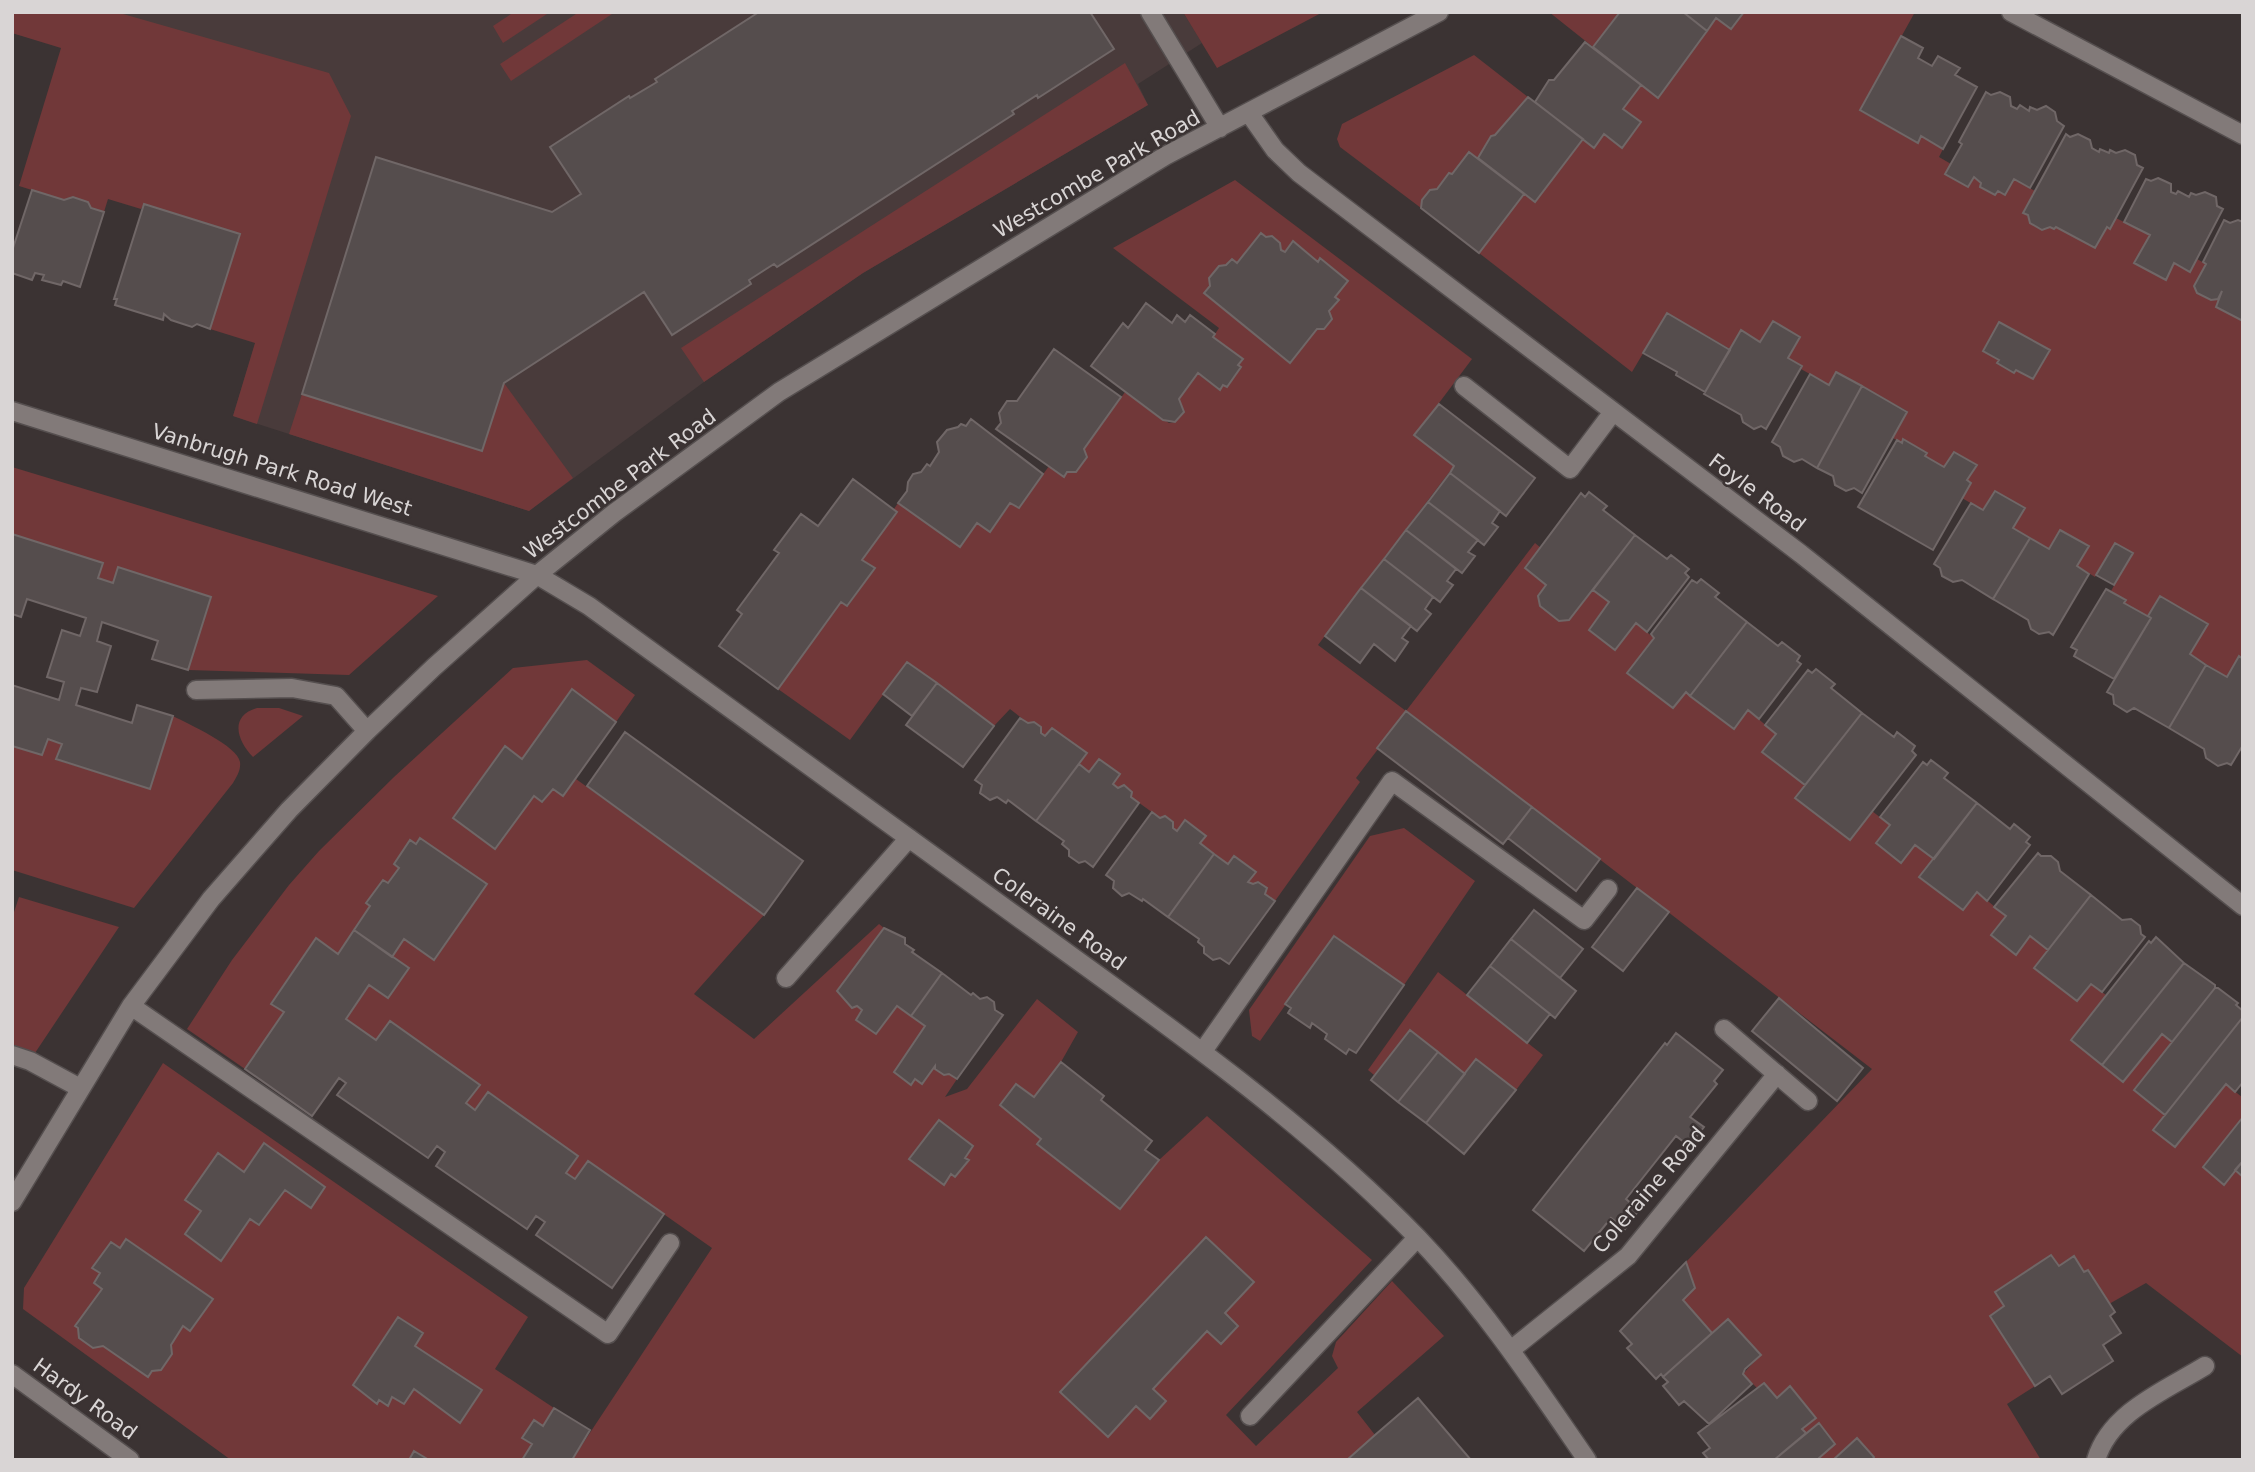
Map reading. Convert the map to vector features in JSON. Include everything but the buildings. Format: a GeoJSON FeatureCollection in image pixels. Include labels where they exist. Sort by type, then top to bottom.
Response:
{"type":"FeatureCollection","features":[{"type":"Feature","properties":{"kind":"street"},"geometry":{"type":"LineString","coordinates":[[1150,12],[1220,128]]}},
{"type":"Feature","properties":{"kind":"street","name":"Westcombe Park Road"},"geometry":{"type":"LineString","coordinates":[[12,1202],[131,1006],[211,899],[289,810],[367,731],[537,575],[614,513],[779,392],[1165,156],[1439,12]]}},
{"type":"Feature","properties":{"kind":"street"},"geometry":{"type":"LineString","coordinates":[[2011,12],[2243,135]]}},
{"type":"Feature","properties":{"kind":"street","name":"Foyle Road"},"geometry":{"type":"LineString","coordinates":[[1249,113],[1275,150],[1299,173],[1801,554],[2243,906]]}},
{"type":"Feature","properties":{"kind":"street"},"geometry":{"type":"LineString","coordinates":[[1464,386],[1570,469],[1613,412]]}},
{"type":"Feature","properties":{"kind":"street","name":"Vanbrugh Park Road West"},"geometry":{"type":"LineString","coordinates":[[12,411],[537,575]]}},
{"type":"Feature","properties":{"kind":"street","name":"Coleraine Road"},"geometry":{"type":"LineString","coordinates":[[537,575],[589,606],[1203,1051],[1344,1168],[1417,1238],[1471,1297],[1512,1349],[1587,1460]]}},
{"type":"Feature","properties":{"kind":"street"},"geometry":{"type":"LineString","coordinates":[[196,690],[292,688],[336,696],[367,731]]}},
{"type":"Feature","properties":{"kind":"street"},"geometry":{"type":"LineString","coordinates":[[1203,1051],[1392,781],[1584,920],[1608,889]]}},
{"type":"Feature","properties":{"kind":"street"},"geometry":{"type":"LineString","coordinates":[[786,978],[909,838]]}},
{"type":"Feature","properties":{"kind":"street"},"geometry":{"type":"LineString","coordinates":[[131,1006],[608,1334],[670,1243]]}},
{"type":"Feature","properties":{"kind":"street"},"geometry":{"type":"LineString","coordinates":[[1724,1029],[1808,1101]]}},
{"type":"Feature","properties":{"kind":"street"},"geometry":{"type":"LineString","coordinates":[[12,1055],[30,1061],[80,1088]]}},
{"type":"Feature","properties":{"kind":"street","name":"Coleraine Road"},"geometry":{"type":"LineString","coordinates":[[1512,1349],[1628,1256],[1777,1074]]}},
{"type":"Feature","properties":{"kind":"street"},"geometry":{"type":"LineString","coordinates":[[1250,1416],[1417,1238]]}},
{"type":"Feature","properties":{"kind":"street"},"geometry":{"type":"LineString","coordinates":[[2096,1460],[2108,1434],[2125,1415],[2205,1366]]}},
{"type":"Feature","properties":{"kind":"street","name":"Hardy Road"},"geometry":{"type":"LineString","coordinates":[[12,1374],[130,1460]]}},
{"type":"Feature","properties":{"kind":"shaded area"},"geometry":{"type":"Polygon","coordinates":[[[12,12],[1183,12],[1202,43],[1138,84],[1148,105],[863,273],[704,382],[529,511],[233,416],[305,180],[284,109],[12,33],[12,12]]]}},
{"type":"Feature","properties":{"kind":"shaded area"},"geometry":{"type":"Polygon","coordinates":[[[12,12],[116,12],[329,73],[351,116],[257,424],[233,416],[255,343],[210,329],[240,234],[144,204],[141,209],[108,199],[104,212],[91,208],[88,202],[73,198],[64,200],[19,186],[61,48],[12,33],[12,12]]]}},
{"type":"Feature","properties":{"kind":"shaded area"},"geometry":{"type":"Polygon","coordinates":[[[514,12],[550,12],[503,43],[493,26],[514,12]]]}},
{"type":"Feature","properties":{"kind":"shaded area"},"geometry":{"type":"Polygon","coordinates":[[[579,12],[615,12],[511,81],[500,64],[579,12]]]}},
{"type":"Feature","properties":{"kind":"shaded area"},"geometry":{"type":"Polygon","coordinates":[[[1183,12],[1323,12],[1217,68],[1183,12]]]}},
{"type":"Feature","properties":{"kind":"shaded area"},"geometry":{"type":"Polygon","coordinates":[[[1549,12],[1620,12],[1593,47],[1549,12]]]}},
{"type":"Feature","properties":{"kind":"shaded area"},"geometry":{"type":"Polygon","coordinates":[[[1744,12],[1915,12],[1860,111],[1917,143],[1921,136],[1943,149],[1939,157],[1951,164],[1945,174],[1968,186],[1974,177],[1981,183],[1980,187],[1995,195],[2014,179],[2035,191],[2023,212],[2028,215],[2030,223],[2042,230],[2050,227],[2110,229],[2116,218],[2150,235],[2134,263],[2166,279],[2174,263],[2190,272],[2197,259],[2206,264],[2194,286],[2197,293],[2211,300],[2218,299],[2222,291],[2216,307],[2243,321],[2243,659],[2239,657],[2227,677],[2190,654],[2208,624],[2148,616],[2151,618],[2124,603],[2125,600],[2111,591],[2132,553],[2115,543],[2095,577],[2077,566],[2088,546],[2061,530],[2048,549],[1962,498],[1971,483],[1967,480],[1976,464],[1954,452],[1944,467],[1893,438],[1907,411],[1836,372],[1829,385],[1801,369],[1802,366],[1788,358],[1800,337],[1773,321],[1760,342],[1741,330],[1730,349],[1667,313],[1632,372],[1479,253],[1524,194],[1535,202],[1583,139],[1604,134],[1622,147],[1641,122],[1623,109],[1641,85],[1658,97],[1716,18],[1731,29],[1744,12]]]}},
{"type":"Feature","properties":{"kind":"shaded area"},"geometry":{"type":"Polygon","coordinates":[[[1474,55],[1528,97],[1495,135],[1491,136],[1478,158],[1469,152],[1437,189],[1430,190],[1422,200],[1421,208],[1340,147],[1337,139],[1342,124],[1474,55]]]}},
{"type":"Feature","properties":{"kind":"shaded area"},"geometry":{"type":"Polygon","coordinates":[[[1125,63],[1148,105],[863,273],[704,382],[681,348],[1125,63]]]}},
{"type":"Feature","properties":{"kind":"shaded area"},"geometry":{"type":"Polygon","coordinates":[[[1235,180],[1472,359],[1415,435],[1454,466],[1318,645],[1406,711],[1535,543],[1541,548],[1546,585],[1538,595],[1540,606],[1559,621],[1569,620],[1593,590],[1609,602],[1589,630],[1615,650],[1636,623],[1654,638],[1628,673],[1673,708],[1686,692],[1733,729],[1748,710],[1776,734],[1762,752],[1805,785],[1796,798],[1849,840],[1872,811],[1890,825],[1901,863],[1915,845],[1934,859],[1920,877],[1962,910],[1977,892],[2006,916],[1991,936],[2015,954],[2030,936],[2048,950],[2034,968],[2077,1001],[2091,984],[2106,995],[2071,1040],[2123,1082],[2162,1034],[2172,1042],[2134,1090],[2165,1115],[2153,1130],[2226,1084],[2243,1098],[2235,1170],[2243,1177],[2243,1357],[2146,1283],[2109,1304],[2074,1257],[2059,1266],[2051,1255],[1995,1292],[2004,1306],[1990,1316],[2035,1386],[2007,1404],[2041,1460],[1820,1460],[1835,1444],[1819,1423],[1806,1433],[1802,1429],[1816,1418],[1791,1387],[1777,1398],[1764,1383],[1757,1388],[1743,1374],[1761,1354],[1728,1319],[1712,1333],[1683,1300],[1695,1288],[1686,1262],[1872,1069],[1407,711],[1356,778],[1360,782],[1275,901],[1265,894],[1266,888],[1258,882],[1248,882],[1255,871],[1234,856],[1228,864],[1200,843],[1205,836],[1185,820],[1177,831],[1173,828],[1173,821],[1165,816],[1160,818],[1131,797],[1132,792],[1124,786],[1118,788],[1113,784],[1120,774],[1099,759],[1089,772],[1079,764],[1087,753],[1052,728],[1045,736],[1041,733],[1041,727],[1034,722],[1028,723],[1010,709],[994,726],[907,662],[850,740],[778,689],[841,602],[848,606],[874,569],[862,560],[897,512],[894,509],[898,503],[977,523],[990,532],[1010,503],[1019,508],[1049,466],[1064,477],[1125,392],[1169,423],[1175,422],[1184,411],[1179,399],[1198,374],[1219,390],[1223,385],[1227,387],[1241,368],[1213,337],[1219,328],[1113,248],[1235,180]]]}},
{"type":"Feature","properties":{"kind":"shaded area"},"geometry":{"type":"Polygon","coordinates":[[[504,383],[573,478],[529,511],[289,434],[302,394],[482,451],[504,383]]]}},
{"type":"Feature","properties":{"kind":"shaded area"},"geometry":{"type":"Polygon","coordinates":[[[12,467],[438,596],[349,675],[188,670],[211,597],[118,568],[113,583],[98,578],[103,563],[12,534],[12,467]]]}},
{"type":"Feature","properties":{"kind":"shaded area"},"geometry":{"type":"Polygon","coordinates":[[[587,660],[635,695],[616,722],[572,690],[522,759],[504,746],[453,818],[495,848],[534,796],[543,802],[553,789],[563,796],[576,779],[764,915],[694,994],[754,1039],[879,924],[884,928],[837,991],[852,1008],[857,1006],[862,1010],[856,1020],[876,1034],[897,1006],[925,1026],[894,1072],[910,1084],[915,1079],[922,1083],[935,1066],[943,1075],[949,1074],[957,1079],[945,1097],[967,1089],[1037,999],[1078,1032],[1061,1062],[1034,1097],[1016,1084],[1001,1105],[1041,1139],[1038,1144],[1120,1209],[1159,1160],[1207,1116],[1372,1260],[1226,1415],[1256,1446],[1338,1368],[1332,1356],[1336,1342],[1392,1281],[1444,1336],[1357,1412],[1375,1435],[1349,1460],[572,1460],[712,1248],[588,1161],[575,1179],[566,1173],[578,1156],[489,1092],[475,1110],[466,1103],[479,1085],[391,1021],[376,1040],[346,1019],[369,985],[387,998],[392,957],[404,939],[435,960],[487,884],[420,838],[394,864],[399,868],[388,883],[383,880],[367,903],[370,906],[338,954],[315,939],[271,1003],[284,1012],[245,1069],[187,1029],[232,960],[289,885],[319,851],[394,777],[513,668],[587,660]]]}},
{"type":"Feature","properties":{"kind":"shaded area"},"geometry":{"type":"Polygon","coordinates":[[[257,708],[279,708],[303,716],[253,757],[243,744],[238,730],[242,717],[257,708]]]}},
{"type":"Feature","properties":{"kind":"shaded area"},"geometry":{"type":"Polygon","coordinates":[[[173,716],[231,749],[240,762],[240,768],[233,783],[134,908],[12,870],[12,746],[42,755],[48,739],[62,744],[57,760],[150,789],[173,716]]]}},
{"type":"Feature","properties":{"kind":"shaded area"},"geometry":{"type":"Polygon","coordinates":[[[1404,828],[1475,881],[1404,985],[1334,936],[1260,1041],[1252,1036],[1249,1010],[1370,836],[1404,828]]]}},
{"type":"Feature","properties":{"kind":"shaded area"},"geometry":{"type":"Polygon","coordinates":[[[19,897],[119,927],[35,1053],[12,1045],[12,918],[19,897]]]}},
{"type":"Feature","properties":{"kind":"shaded area"},"geometry":{"type":"Polygon","coordinates":[[[1438,972],[1543,1055],[1516,1090],[1465,1074],[1410,1030],[1374,1075],[1368,1070],[1438,972]]]}},
{"type":"Feature","properties":{"kind":"shaded area"},"geometry":{"type":"Polygon","coordinates":[[[163,1063],[528,1317],[495,1369],[554,1408],[543,1426],[534,1420],[522,1438],[532,1444],[522,1460],[429,1460],[415,1451],[409,1460],[231,1460],[23,1309],[24,1288],[163,1063]],[[399,1317],[353,1385],[377,1404],[379,1400],[387,1406],[392,1397],[404,1404],[414,1389],[460,1423],[481,1390],[415,1346],[423,1333],[399,1317]]]}}]}
